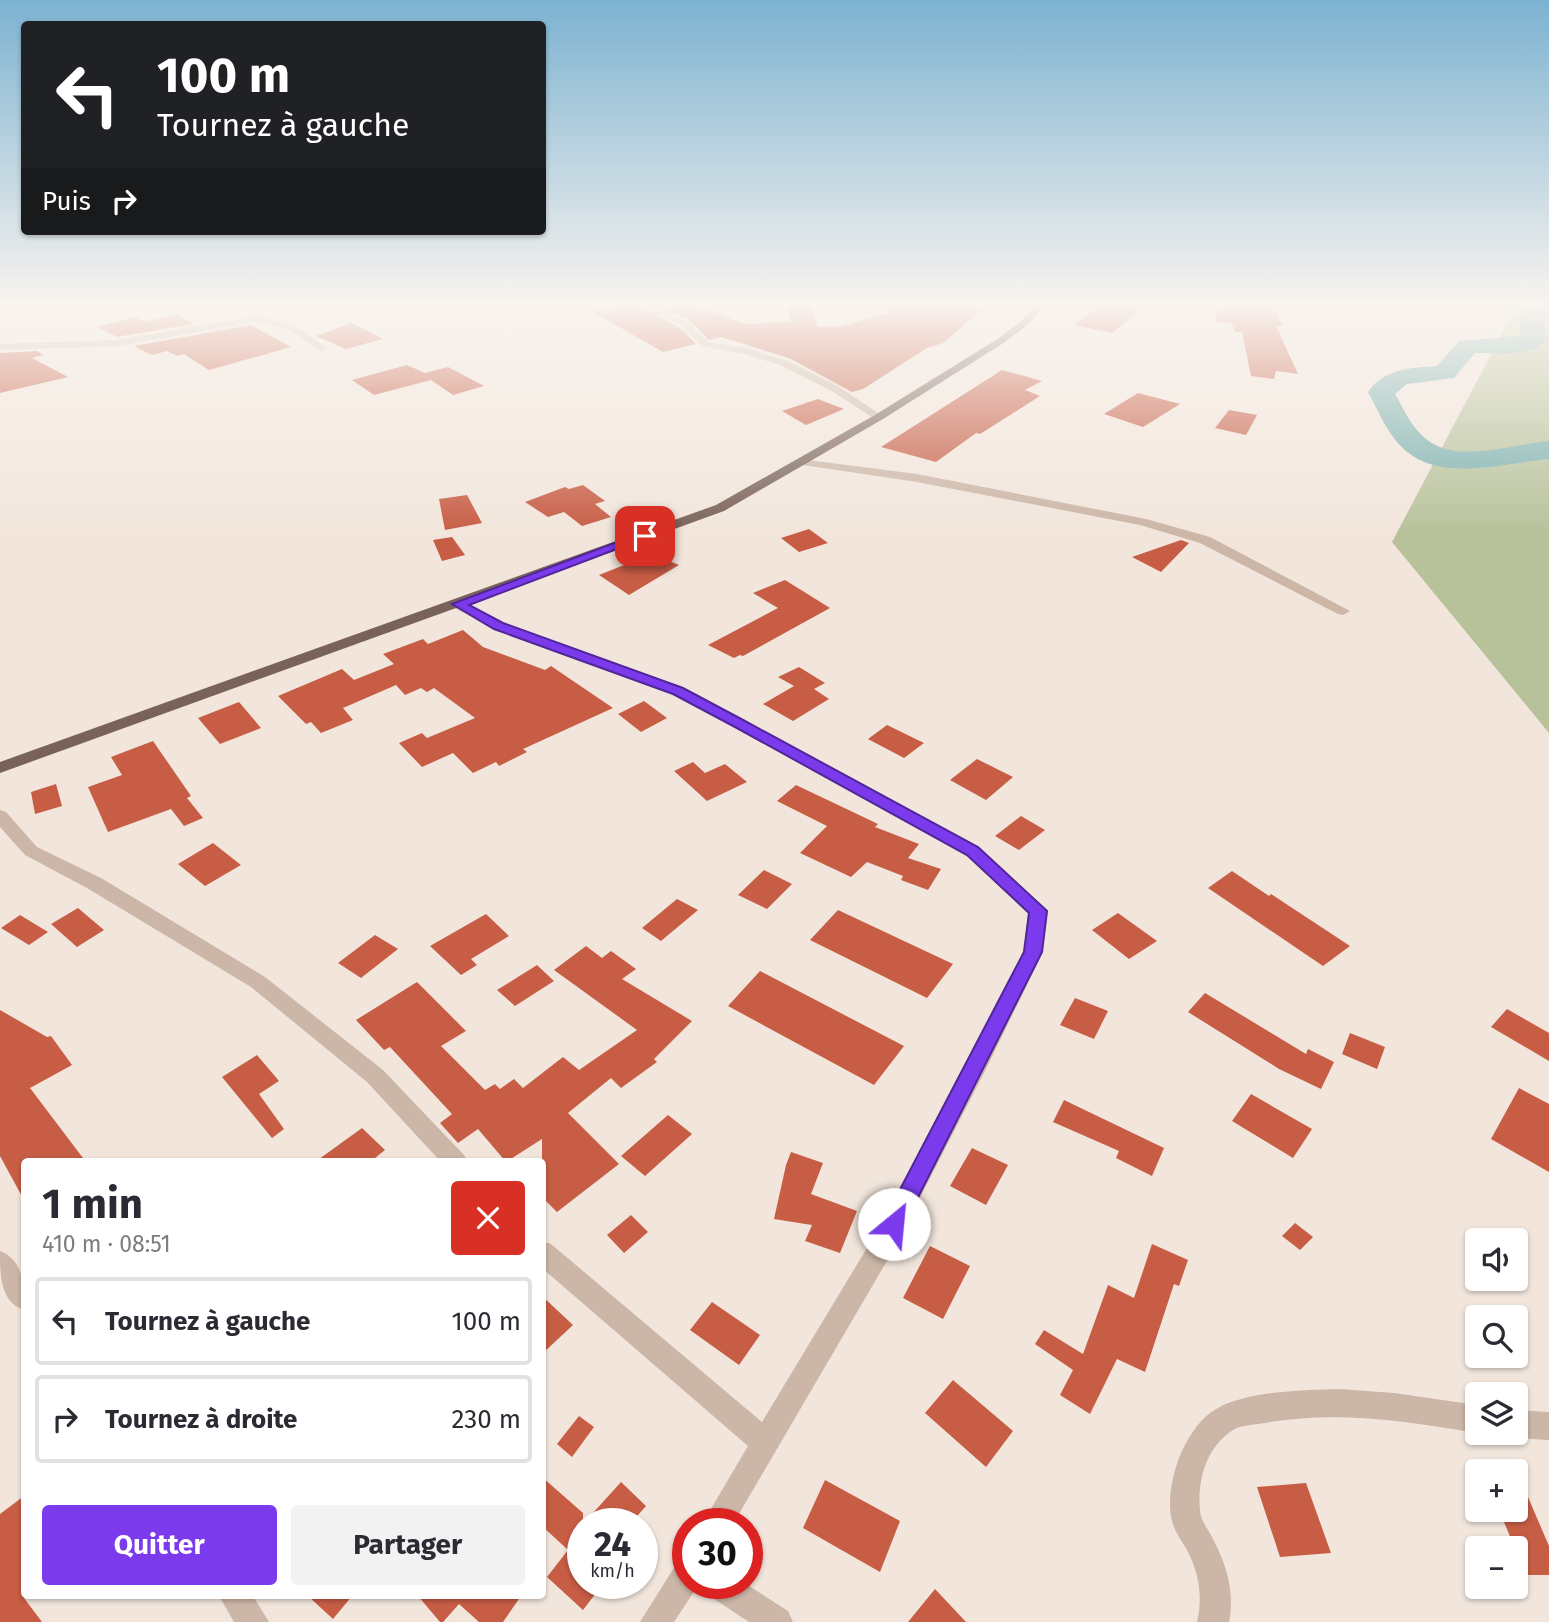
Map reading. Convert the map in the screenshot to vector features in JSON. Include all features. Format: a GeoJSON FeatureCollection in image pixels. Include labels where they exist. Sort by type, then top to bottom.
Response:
{"type":"FeatureCollection","features":[{"type":"Feature","properties":{"kind":"main road"},"geometry":{"type":"LineString","coordinates":[[0,768],[720,508],[935,383]]}},
{"type":"Feature","properties":{"kind":"street"},"geometry":{"type":"LineString","coordinates":[[823,383],[879,417]]}},
{"type":"Feature","properties":{"kind":"street"},"geometry":{"type":"LineString","coordinates":[[800,462],[917,478],[1142,522],[1205,540],[1343,611]]}},
{"type":"Feature","properties":{"kind":"street"},"geometry":{"type":"LineString","coordinates":[[458,604],[499,626],[689,697],[973,851],[1038,911],[1033,952],[977,1065],[881,1246],[726,1508]]}},
{"type":"Feature","properties":{"kind":"street"},"geometry":{"type":"LineString","coordinates":[[0,816],[31,851],[94,883],[258,982],[375,1076],[452,1158]]}},
{"type":"Feature","properties":{"kind":"street"},"geometry":{"type":"LineString","coordinates":[[546,1255],[765,1441]]}},
{"type":"Feature","properties":{"kind":"street"},"geometry":{"type":"LineString","coordinates":[[0,1264],[21,1294]]}},
{"type":"Feature","properties":{"kind":"street"},"geometry":{"type":"LineString","coordinates":[[1213,1622],[1214,1577],[1186,1520],[1184,1486],[1197,1449],[1226,1418],[1277,1407],[1338,1402],[1397,1406],[1465,1417]]}},
{"type":"Feature","properties":{"kind":"street"},"geometry":{"type":"LineString","coordinates":[[1528,1425],[1549,1426]]}},
{"type":"Feature","properties":{"kind":"street"},"geometry":{"type":"LineString","coordinates":[[656,1622],[672,1598]]}},
{"type":"Feature","properties":{"kind":"street"},"geometry":{"type":"LineString","coordinates":[[236,1599],[253,1622]]}},
{"type":"Feature","properties":{"kind":"street"},"geometry":{"type":"LineString","coordinates":[[742,1599],[778,1622]]}},
{"type":"Feature","properties":{"kind":"green space"},"geometry":{"type":"Polygon","coordinates":[[[1476,383],[1549,383],[1549,733],[1392,542],[1476,383]]]}},
{"type":"Feature","properties":{"kind":"building"},"geometry":{"type":"Polygon","coordinates":[[[0,383],[44,383],[0,393],[0,383]]]}},
{"type":"Feature","properties":{"kind":"building"},"geometry":{"type":"Polygon","coordinates":[[[356,383],[421,383],[374,395],[356,383]]]}},
{"type":"Feature","properties":{"kind":"building"},"geometry":{"type":"Polygon","coordinates":[[[435,383],[478,383],[484,386],[453,395],[435,383]]]}},
{"type":"Feature","properties":{"kind":"building"},"geometry":{"type":"Polygon","coordinates":[[[835,383],[873,383],[863,389],[852,392],[835,383]]]}},
{"type":"Feature","properties":{"kind":"building"},"geometry":{"type":"Polygon","coordinates":[[[982,383],[1039,383],[1025,390],[1040,396],[980,434],[976,433],[936,462],[881,447],[982,383]]]}},
{"type":"Feature","properties":{"kind":"building"},"geometry":{"type":"Polygon","coordinates":[[[1138,393],[1180,404],[1143,427],[1104,414],[1138,393]]]}},
{"type":"Feature","properties":{"kind":"building"},"geometry":{"type":"Polygon","coordinates":[[[818,399],[844,409],[806,425],[782,411],[818,399]]]}},
{"type":"Feature","properties":{"kind":"building"},"geometry":{"type":"Polygon","coordinates":[[[1229,410],[1257,415],[1246,435],[1215,428],[1229,410]]]}},
{"type":"Feature","properties":{"kind":"building"},"geometry":{"type":"Polygon","coordinates":[[[583,485],[605,501],[595,504],[611,517],[582,526],[564,512],[548,517],[525,502],[565,487],[569,489],[583,485]]]}},
{"type":"Feature","properties":{"kind":"building"},"geometry":{"type":"Polygon","coordinates":[[[467,495],[482,523],[445,530],[439,499],[467,495]]]}},
{"type":"Feature","properties":{"kind":"building"},"geometry":{"type":"Polygon","coordinates":[[[809,529],[828,543],[799,552],[781,538],[809,529]]]}},
{"type":"Feature","properties":{"kind":"building"},"geometry":{"type":"Polygon","coordinates":[[[452,537],[465,555],[442,561],[433,540],[452,537]]]}},
{"type":"Feature","properties":{"kind":"building"},"geometry":{"type":"Polygon","coordinates":[[[1181,540],[1189,543],[1161,572],[1132,557],[1181,540]]]}},
{"type":"Feature","properties":{"kind":"building"},"geometry":{"type":"Polygon","coordinates":[[[652,554],[679,565],[629,595],[599,575],[652,554]]]}},
{"type":"Feature","properties":{"kind":"building"},"geometry":{"type":"Polygon","coordinates":[[[785,580],[830,608],[743,656],[734,658],[708,645],[778,608],[753,593],[785,580]]]}},
{"type":"Feature","properties":{"kind":"building"},"geometry":{"type":"Polygon","coordinates":[[[463,630],[483,647],[545,670],[551,666],[613,708],[523,749],[527,752],[499,766],[496,762],[473,773],[453,753],[422,767],[399,743],[422,733],[427,738],[475,718],[434,688],[427,692],[421,688],[405,695],[396,685],[343,708],[353,720],[321,733],[311,722],[306,724],[278,696],[342,669],[354,680],[394,664],[383,654],[423,639],[428,644],[463,630]]]}},
{"type":"Feature","properties":{"kind":"building"},"geometry":{"type":"Polygon","coordinates":[[[799,667],[825,683],[814,689],[829,699],[793,721],[763,704],[794,686],[778,677],[799,667]]]}},
{"type":"Feature","properties":{"kind":"building"},"geometry":{"type":"Polygon","coordinates":[[[644,701],[667,718],[641,732],[618,714],[644,701]]]}},
{"type":"Feature","properties":{"kind":"building"},"geometry":{"type":"Polygon","coordinates":[[[239,702],[261,728],[220,744],[198,718],[239,702]]]}},
{"type":"Feature","properties":{"kind":"building"},"geometry":{"type":"Polygon","coordinates":[[[887,725],[924,743],[904,758],[868,739],[887,725]]]}},
{"type":"Feature","properties":{"kind":"building"},"geometry":{"type":"Polygon","coordinates":[[[153,741],[191,796],[187,798],[203,818],[184,826],[171,809],[108,832],[88,787],[122,775],[111,757],[153,741]]]}},
{"type":"Feature","properties":{"kind":"building"},"geometry":{"type":"Polygon","coordinates":[[[977,759],[1013,777],[986,800],[950,780],[977,759]]]}},
{"type":"Feature","properties":{"kind":"building"},"geometry":{"type":"Polygon","coordinates":[[[693,762],[705,773],[725,764],[747,782],[707,801],[674,771],[693,762]]]}},
{"type":"Feature","properties":{"kind":"building"},"geometry":{"type":"Polygon","coordinates":[[[56,784],[62,806],[35,814],[31,792],[56,784]]]}},
{"type":"Feature","properties":{"kind":"building"},"geometry":{"type":"Polygon","coordinates":[[[796,785],[878,824],[875,827],[919,844],[908,858],[941,869],[928,890],[901,880],[903,876],[867,862],[851,877],[800,853],[827,826],[777,801],[796,785]]]}},
{"type":"Feature","properties":{"kind":"building"},"geometry":{"type":"Polygon","coordinates":[[[1021,816],[1045,830],[1019,850],[995,836],[1021,816]]]}},
{"type":"Feature","properties":{"kind":"building"},"geometry":{"type":"Polygon","coordinates":[[[213,843],[241,865],[205,886],[178,864],[213,843]]]}},
{"type":"Feature","properties":{"kind":"building"},"geometry":{"type":"Polygon","coordinates":[[[764,870],[792,884],[767,909],[738,895],[764,870]]]}},
{"type":"Feature","properties":{"kind":"building"},"geometry":{"type":"Polygon","coordinates":[[[1232,871],[1350,946],[1323,966],[1208,888],[1232,871]]]}},
{"type":"Feature","properties":{"kind":"building"},"geometry":{"type":"Polygon","coordinates":[[[677,899],[698,910],[661,941],[642,928],[677,899]]]}},
{"type":"Feature","properties":{"kind":"building"},"geometry":{"type":"Polygon","coordinates":[[[78,908],[104,930],[77,947],[51,924],[78,908]]]}},
{"type":"Feature","properties":{"kind":"building"},"geometry":{"type":"Polygon","coordinates":[[[838,910],[953,964],[927,998],[810,940],[838,910]]]}},
{"type":"Feature","properties":{"kind":"building"},"geometry":{"type":"Polygon","coordinates":[[[1118,913],[1157,941],[1129,959],[1092,930],[1118,913]]]}},
{"type":"Feature","properties":{"kind":"building"},"geometry":{"type":"Polygon","coordinates":[[[486,914],[509,936],[471,959],[477,965],[461,975],[430,946],[486,914]]]}},
{"type":"Feature","properties":{"kind":"building"},"geometry":{"type":"Polygon","coordinates":[[[20,915],[48,932],[29,945],[1,928],[20,915]]]}},
{"type":"Feature","properties":{"kind":"building"},"geometry":{"type":"Polygon","coordinates":[[[375,935],[398,949],[361,978],[338,963],[375,935]]]}},
{"type":"Feature","properties":{"kind":"building"},"geometry":{"type":"Polygon","coordinates":[[[586,946],[602,958],[611,951],[636,969],[622,979],[692,1021],[654,1059],[657,1062],[621,1088],[611,1078],[568,1113],[619,1164],[557,1212],[546,1201],[546,1158],[542,1158],[542,1139],[512,1158],[503,1158],[478,1129],[458,1143],[440,1123],[452,1114],[390,1047],[384,1050],[356,1020],[417,982],[466,1031],[441,1046],[485,1090],[495,1084],[500,1089],[514,1079],[523,1088],[563,1057],[579,1070],[637,1030],[554,970],[586,946]]]}},
{"type":"Feature","properties":{"kind":"building"},"geometry":{"type":"Polygon","coordinates":[[[537,965],[554,981],[515,1006],[497,990],[537,965]]]}},
{"type":"Feature","properties":{"kind":"building"},"geometry":{"type":"Polygon","coordinates":[[[760,971],[904,1046],[874,1085],[728,1006],[760,971]]]}},
{"type":"Feature","properties":{"kind":"building"},"geometry":{"type":"Polygon","coordinates":[[[1205,993],[1306,1054],[1308,1049],[1334,1062],[1321,1089],[1279,1069],[1188,1012],[1205,993]]]}},
{"type":"Feature","properties":{"kind":"building"},"geometry":{"type":"Polygon","coordinates":[[[1075,998],[1108,1011],[1094,1039],[1060,1025],[1075,998]]]}},
{"type":"Feature","properties":{"kind":"building"},"geometry":{"type":"Polygon","coordinates":[[[1507,1009],[1549,1033],[1549,1061],[1491,1027],[1507,1009]]]}},
{"type":"Feature","properties":{"kind":"building"},"geometry":{"type":"Polygon","coordinates":[[[0,1010],[47,1037],[51,1036],[72,1065],[30,1088],[83,1158],[21,1158],[21,1194],[0,1156],[0,1010]]]}},
{"type":"Feature","properties":{"kind":"building"},"geometry":{"type":"Polygon","coordinates":[[[1350,1033],[1385,1047],[1377,1069],[1342,1054],[1350,1033]]]}},
{"type":"Feature","properties":{"kind":"building"},"geometry":{"type":"Polygon","coordinates":[[[257,1055],[279,1081],[259,1094],[284,1129],[272,1138],[222,1077],[257,1055]]]}},
{"type":"Feature","properties":{"kind":"building"},"geometry":{"type":"Polygon","coordinates":[[[1519,1088],[1549,1104],[1549,1172],[1491,1139],[1519,1088]]]}},
{"type":"Feature","properties":{"kind":"building"},"geometry":{"type":"Polygon","coordinates":[[[1251,1094],[1312,1129],[1293,1158],[1232,1121],[1251,1094]]]}},
{"type":"Feature","properties":{"kind":"building"},"geometry":{"type":"Polygon","coordinates":[[[1064,1100],[1164,1148],[1152,1176],[1116,1158],[1119,1151],[1053,1122],[1064,1100]]]}},
{"type":"Feature","properties":{"kind":"building"},"geometry":{"type":"Polygon","coordinates":[[[668,1115],[692,1134],[645,1176],[621,1156],[668,1115]]]}},
{"type":"Feature","properties":{"kind":"building"},"geometry":{"type":"Polygon","coordinates":[[[362,1128],[385,1150],[375,1158],[321,1158],[362,1128]]]}},
{"type":"Feature","properties":{"kind":"building"},"geometry":{"type":"Polygon","coordinates":[[[972,1148],[1008,1165],[986,1205],[950,1186],[972,1148]]]}},
{"type":"Feature","properties":{"kind":"building"},"geometry":{"type":"Polygon","coordinates":[[[791,1152],[823,1163],[811,1194],[857,1211],[840,1253],[805,1241],[812,1225],[774,1219],[791,1152]]]}},
{"type":"Feature","properties":{"kind":"building"},"geometry":{"type":"Polygon","coordinates":[[[631,1215],[648,1232],[624,1253],[607,1235],[631,1215]]]}},
{"type":"Feature","properties":{"kind":"building"},"geometry":{"type":"Polygon","coordinates":[[[1295,1223],[1313,1237],[1300,1250],[1282,1236],[1295,1223]]]}},
{"type":"Feature","properties":{"kind":"building"},"geometry":{"type":"Polygon","coordinates":[[[1152,1244],[1188,1260],[1179,1286],[1174,1284],[1145,1372],[1117,1359],[1090,1414],[1060,1395],[1073,1370],[1035,1344],[1044,1330],[1083,1354],[1108,1285],[1134,1298],[1152,1244]]]}},
{"type":"Feature","properties":{"kind":"building"},"geometry":{"type":"Polygon","coordinates":[[[930,1246],[970,1266],[943,1319],[903,1298],[930,1246]]]}},
{"type":"Feature","properties":{"kind":"building"},"geometry":{"type":"Polygon","coordinates":[[[546,1300],[573,1325],[546,1350],[546,1300]]]}},
{"type":"Feature","properties":{"kind":"building"},"geometry":{"type":"Polygon","coordinates":[[[712,1302],[760,1335],[739,1365],[690,1330],[712,1302]]]}},
{"type":"Feature","properties":{"kind":"building"},"geometry":{"type":"Polygon","coordinates":[[[953,1380],[1013,1431],[986,1467],[925,1413],[953,1380]]]}},
{"type":"Feature","properties":{"kind":"building"},"geometry":{"type":"Polygon","coordinates":[[[579,1416],[594,1427],[572,1457],[557,1444],[579,1416]]]}},
{"type":"Feature","properties":{"kind":"building"},"geometry":{"type":"Polygon","coordinates":[[[825,1480],[900,1521],[880,1572],[803,1528],[825,1480]]]}},
{"type":"Feature","properties":{"kind":"building"},"geometry":{"type":"Polygon","coordinates":[[[546,1481],[577,1508],[567,1508],[567,1549],[546,1530],[546,1481]]]}},
{"type":"Feature","properties":{"kind":"building"},"geometry":{"type":"Polygon","coordinates":[[[621,1482],[646,1506],[644,1508],[597,1508],[621,1482]]]}},
{"type":"Feature","properties":{"kind":"building"},"geometry":{"type":"Polygon","coordinates":[[[1306,1483],[1331,1553],[1280,1557],[1257,1487],[1306,1483]]]}},
{"type":"Feature","properties":{"kind":"building"},"geometry":{"type":"Polygon","coordinates":[[[1528,1497],[1549,1546],[1549,1575],[1528,1575],[1528,1536],[1510,1536],[1504,1522],[1528,1522],[1528,1497]]]}},
{"type":"Feature","properties":{"kind":"building"},"geometry":{"type":"Polygon","coordinates":[[[21,1498],[21,1599],[25,1599],[42,1622],[0,1622],[0,1514],[21,1498]]]}},
{"type":"Feature","properties":{"kind":"building"},"geometry":{"type":"Polygon","coordinates":[[[567,1551],[567,1595],[547,1577],[567,1551]]]}},
{"type":"Feature","properties":{"kind":"building"},"geometry":{"type":"Polygon","coordinates":[[[935,1589],[966,1622],[908,1622],[935,1589]]]}},
{"type":"Feature","properties":{"kind":"building"},"geometry":{"type":"Polygon","coordinates":[[[311,1599],[350,1599],[333,1619],[311,1599]]]}},
{"type":"Feature","properties":{"kind":"building"},"geometry":{"type":"Polygon","coordinates":[[[421,1599],[519,1599],[503,1622],[479,1622],[459,1604],[440,1622],[421,1599]]]}},
{"type":"Feature","properties":{"kind":"building"},"geometry":{"type":"Polygon","coordinates":[[[571,1599],[591,1599],[583,1610],[571,1599]]]}},
{"type":"Feature","properties":{"kind":"waterway"},"geometry":{"type":"LineString","coordinates":[[1393,383],[1381,392],[1402,430],[1416,446],[1433,455],[1470,460],[1549,450]]}},
{"type":"Feature","properties":{"kind":"route"},"geometry":{"type":"LineString","coordinates":[[645,536],[458,604],[499,626],[678,691],[973,851],[1038,911],[1033,952],[894,1224]]}}]}
